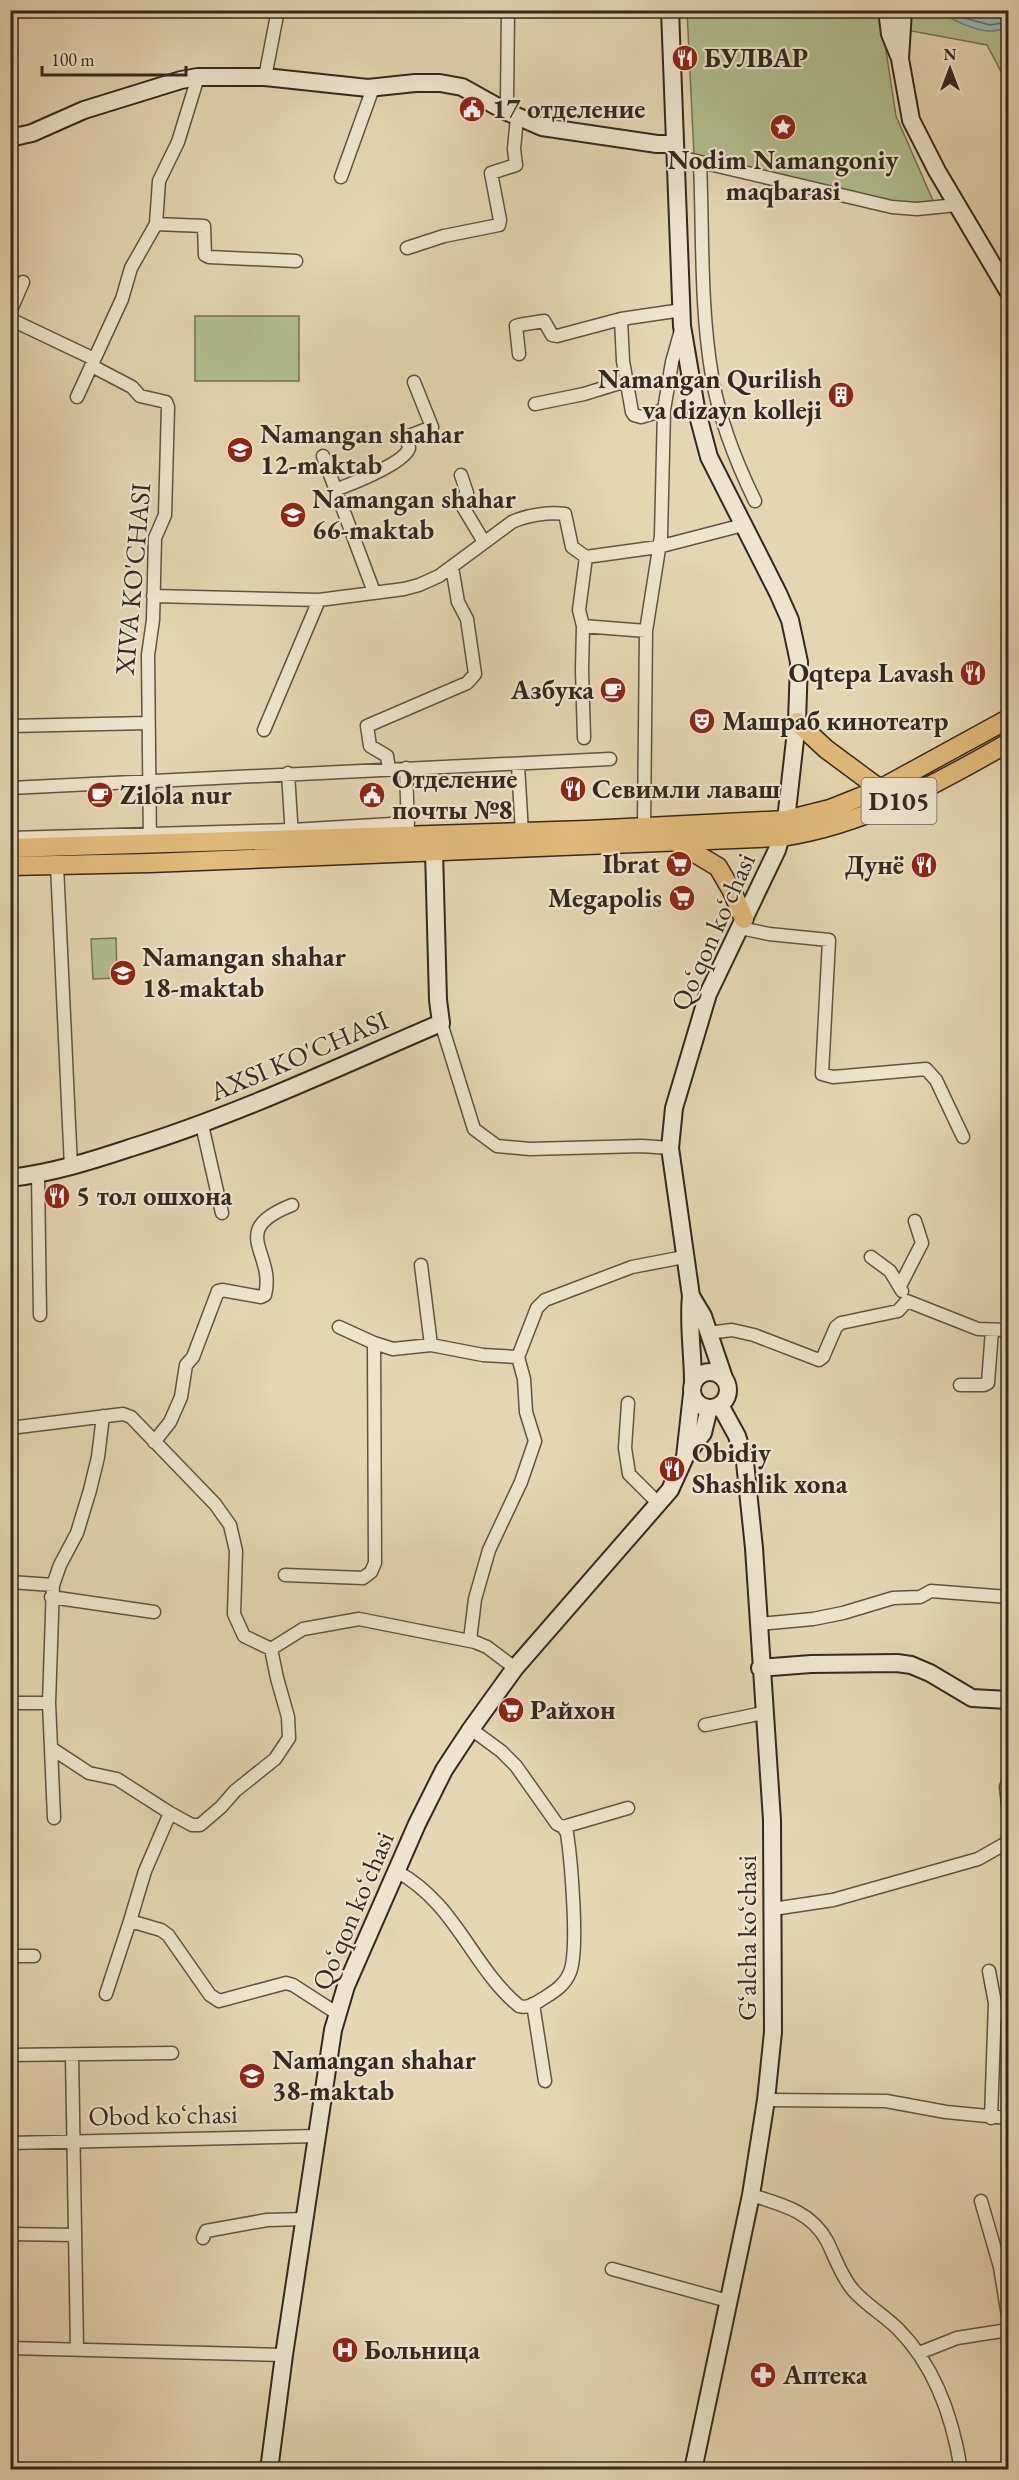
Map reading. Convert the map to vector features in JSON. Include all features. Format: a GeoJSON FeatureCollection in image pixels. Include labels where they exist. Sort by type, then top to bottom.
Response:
{"type":"FeatureCollection","features":[{"type":"Feature","properties":{"kind":"main road","name":"Qoʻqon koʻchasi"},"geometry":{"type":"LineString","coordinates":[[670,10],[682,318],[696,408],[709,457],[790,620],[799,662],[797,722],[783,828],[777,850],[708,994],[674,1108],[670,1148],[691,1296],[689,1311],[692,1328],[693,1388],[685,1457]]}},
{"type":"Feature","properties":{"kind":"main road"},"geometry":{"type":"LineString","coordinates":[[887,10],[890,34],[900,59],[911,120],[957,205],[1008,291]]}},
{"type":"Feature","properties":{"kind":"main road"},"geometry":{"type":"LineString","coordinates":[[900,59],[903,10]]}},
{"type":"Feature","properties":{"kind":"main road"},"geometry":{"type":"LineString","coordinates":[[10,138],[32,133],[84,110],[198,77],[265,77],[372,88],[440,83],[462,87],[511,114],[542,127],[657,144],[675,150]]}},
{"type":"Feature","properties":{"kind":"main road","name":"D105"},"geometry":{"type":"LineString","coordinates":[[10,866],[677,842],[783,828],[880,789],[1008,719]]}},
{"type":"Feature","properties":{"kind":"main road"},"geometry":{"type":"LineString","coordinates":[[797,722],[826,749],[880,789]]}},
{"type":"Feature","properties":{"kind":"main road","name":"D105"},"geometry":{"type":"LineString","coordinates":[[10,848],[149,839],[408,830],[522,833],[644,827],[783,828],[812,832],[858,819],[911,796],[1008,743]]}},
{"type":"Feature","properties":{"kind":"main road"},"geometry":{"type":"LineString","coordinates":[[677,842],[718,867],[732,891],[742,923]]}},
{"type":"Feature","properties":{"kind":"main road"},"geometry":{"type":"LineString","coordinates":[[434,851],[438,1000],[441,1023]]}},
{"type":"Feature","properties":{"kind":"main road","name":"AXSI KO'CHASI"},"geometry":{"type":"LineString","coordinates":[[10,1178],[38,1175],[71,1167],[202,1125],[441,1023]]}},
{"type":"Feature","properties":{"kind":"main road","name":"Qoʻqon koʻchasi"},"geometry":{"type":"LineString","coordinates":[[691,1296],[704,1316],[723,1378]]}},
{"type":"Feature","properties":{"kind":"main road"},"geometry":{"type":"LineString","coordinates":[[713,1372],[723,1378],[728,1389],[727,1395],[715,1406],[698,1404],[693,1388],[697,1377],[713,1372]]}},
{"type":"Feature","properties":{"kind":"main road","name":"Qoʻqon koʻchasi"},"geometry":{"type":"LineString","coordinates":[[269,2469],[333,2030],[346,1986],[396,1871],[444,1770],[515,1668],[670,1490],[685,1457],[703,1433],[715,1406]]}},
{"type":"Feature","properties":{"kind":"main road","name":"Gʻalcha koʻchasi"},"geometry":{"type":"LineString","coordinates":[[693,2469],[751,2195],[766,2100],[773,2032],[772,1820],[748,1486],[745,1462],[737,1436],[715,1406]]}},
{"type":"Feature","properties":{"kind":"main road"},"geometry":{"type":"LineString","coordinates":[[703,1433],[717,1429],[737,1436]]}},
{"type":"Feature","properties":{"kind":"main road"},"geometry":{"type":"LineString","coordinates":[[760,1668],[811,1664],[897,1663],[911,1665],[930,1673],[972,1698],[1008,1700]]}},
{"type":"Feature","properties":{"kind":"street"},"geometry":{"type":"LineString","coordinates":[[265,77],[278,10]]}},
{"type":"Feature","properties":{"kind":"street"},"geometry":{"type":"LineString","coordinates":[[407,248],[444,236],[499,225],[491,173],[516,165],[511,114],[507,99],[508,10]]}},
{"type":"Feature","properties":{"kind":"street"},"geometry":{"type":"LineString","coordinates":[[76,397],[122,298],[131,268],[156,224],[161,174],[178,142],[198,77]]}},
{"type":"Feature","properties":{"kind":"street"},"geometry":{"type":"LineString","coordinates":[[341,177],[372,88]]}},
{"type":"Feature","properties":{"kind":"street"},"geometry":{"type":"LineString","coordinates":[[675,150],[700,162],[891,207],[917,209],[957,205]]}},
{"type":"Feature","properties":{"kind":"street"},"geometry":{"type":"LineString","coordinates":[[700,162],[707,341],[717,402],[744,478],[755,501]]}},
{"type":"Feature","properties":{"kind":"street"},"geometry":{"type":"LineString","coordinates":[[156,224],[204,226],[205,255],[209,257],[296,261]]}},
{"type":"Feature","properties":{"kind":"street"},"geometry":{"type":"LineString","coordinates":[[10,312],[23,282]]}},
{"type":"Feature","properties":{"kind":"street"},"geometry":{"type":"LineString","coordinates":[[519,354],[516,326],[544,321],[552,335],[557,336],[621,319],[682,318],[664,410],[662,521],[646,631],[644,827]]}},
{"type":"Feature","properties":{"kind":"street"},"geometry":{"type":"LineString","coordinates":[[621,319],[626,381],[634,415],[641,417],[664,410]]}},
{"type":"Feature","properties":{"kind":"street"},"geometry":{"type":"LineString","coordinates":[[10,320],[93,363]]}},
{"type":"Feature","properties":{"kind":"street","name":"XIVA KO'CHASI"},"geometry":{"type":"LineString","coordinates":[[93,363],[132,387],[140,396],[162,400],[168,407],[165,515],[155,538],[148,655],[149,839]]}},
{"type":"Feature","properties":{"kind":"street"},"geometry":{"type":"LineString","coordinates":[[535,404],[584,394],[626,381]]}},
{"type":"Feature","properties":{"kind":"street"},"geometry":{"type":"LineString","coordinates":[[335,490],[379,471],[407,453],[410,450],[406,437],[432,426],[414,382]]}},
{"type":"Feature","properties":{"kind":"street"},"geometry":{"type":"LineString","coordinates":[[696,408],[717,402]]}},
{"type":"Feature","properties":{"kind":"street"},"geometry":{"type":"LineString","coordinates":[[323,456],[374,592]]}},
{"type":"Feature","properties":{"kind":"street"},"geometry":{"type":"LineString","coordinates":[[461,475],[467,493],[460,502],[484,542]]}},
{"type":"Feature","properties":{"kind":"street"},"geometry":{"type":"LineString","coordinates":[[153,596],[319,600],[419,585],[452,567],[520,518],[562,513],[567,515],[572,547],[586,557],[658,547],[743,525]]}},
{"type":"Feature","properties":{"kind":"street"},"geometry":{"type":"LineString","coordinates":[[584,738],[583,626],[579,610],[586,557]]}},
{"type":"Feature","properties":{"kind":"street"},"geometry":{"type":"LineString","coordinates":[[389,769],[387,756],[370,746],[367,726],[467,683],[475,674],[467,619],[458,602],[452,567]]}},
{"type":"Feature","properties":{"kind":"street"},"geometry":{"type":"LineString","coordinates":[[264,730],[319,600]]}},
{"type":"Feature","properties":{"kind":"street"},"geometry":{"type":"LineString","coordinates":[[583,626],[646,631]]}},
{"type":"Feature","properties":{"kind":"street"},"geometry":{"type":"LineString","coordinates":[[10,726],[148,723]]}},
{"type":"Feature","properties":{"kind":"street"},"geometry":{"type":"LineString","coordinates":[[10,788],[610,759]]}},
{"type":"Feature","properties":{"kind":"street"},"geometry":{"type":"LineString","coordinates":[[518,765],[522,833]]}},
{"type":"Feature","properties":{"kind":"street"},"geometry":{"type":"LineString","coordinates":[[406,768],[408,830]]}},
{"type":"Feature","properties":{"kind":"street"},"geometry":{"type":"LineString","coordinates":[[288,773],[292,835]]}},
{"type":"Feature","properties":{"kind":"street"},"geometry":{"type":"LineString","coordinates":[[10,838],[149,839]]}},
{"type":"Feature","properties":{"kind":"street"},"geometry":{"type":"LineString","coordinates":[[57,865],[71,1167]]}},
{"type":"Feature","properties":{"kind":"street"},"geometry":{"type":"LineString","coordinates":[[742,923],[769,934],[829,940],[822,1074],[834,1077],[926,1069],[936,1080],[963,1137]]}},
{"type":"Feature","properties":{"kind":"street"},"geometry":{"type":"LineString","coordinates":[[441,1023],[474,1129],[497,1146],[530,1149],[642,1146],[670,1148]]}},
{"type":"Feature","properties":{"kind":"street"},"geometry":{"type":"LineString","coordinates":[[202,1125],[222,1213]]}},
{"type":"Feature","properties":{"kind":"street"},"geometry":{"type":"LineString","coordinates":[[38,1175],[40,1315]]}},
{"type":"Feature","properties":{"kind":"street"},"geometry":{"type":"LineString","coordinates":[[154,1442],[170,1422],[181,1397],[186,1365],[194,1357],[219,1291],[261,1297],[265,1295],[264,1269],[256,1241],[258,1230],[271,1214],[292,1205]]}},
{"type":"Feature","properties":{"kind":"street"},"geometry":{"type":"LineString","coordinates":[[900,1286],[922,1243],[915,1221]]}},
{"type":"Feature","properties":{"kind":"street"},"geometry":{"type":"LineString","coordinates":[[470,1641],[475,1599],[489,1550],[521,1482],[535,1441],[526,1412],[524,1379],[518,1357],[537,1308],[545,1300],[632,1267],[684,1257]]}},
{"type":"Feature","properties":{"kind":"street"},"geometry":{"type":"LineString","coordinates":[[871,1257],[890,1271],[907,1301],[978,1329],[1008,1330]]}},
{"type":"Feature","properties":{"kind":"street"},"geometry":{"type":"LineString","coordinates":[[421,1265],[431,1345]]}},
{"type":"Feature","properties":{"kind":"street"},"geometry":{"type":"LineString","coordinates":[[708,1333],[732,1330],[754,1335],[819,1360],[823,1357],[836,1327],[841,1323],[898,1311],[907,1301]]}},
{"type":"Feature","properties":{"kind":"street"},"geometry":{"type":"LineString","coordinates":[[339,1327],[393,1349],[431,1345],[483,1355],[518,1357]]}},
{"type":"Feature","properties":{"kind":"street"},"geometry":{"type":"LineString","coordinates":[[960,1385],[988,1383],[993,1330]]}},
{"type":"Feature","properties":{"kind":"street"},"geometry":{"type":"LineString","coordinates":[[285,1575],[363,1578],[371,1572],[375,1563],[374,1343]]}},
{"type":"Feature","properties":{"kind":"street"},"geometry":{"type":"LineString","coordinates":[[627,1403],[625,1448],[629,1474],[659,1504]]}},
{"type":"Feature","properties":{"kind":"street"},"geometry":{"type":"LineString","coordinates":[[10,1428],[123,1414],[131,1417],[215,1504],[230,1525],[236,1551],[234,1614],[244,1636],[271,1649]]}},
{"type":"Feature","properties":{"kind":"street"},"geometry":{"type":"LineString","coordinates":[[54,1818],[49,1703],[52,1591],[60,1565],[77,1533],[90,1490],[98,1457],[103,1416]]}},
{"type":"Feature","properties":{"kind":"street"},"geometry":{"type":"LineString","coordinates":[[10,1582],[154,1612]]}},
{"type":"Feature","properties":{"kind":"street"},"geometry":{"type":"LineString","coordinates":[[759,1624],[843,1613],[893,1598],[920,1597],[931,1591],[1008,1598]]}},
{"type":"Feature","properties":{"kind":"street"},"geometry":{"type":"LineString","coordinates":[[271,1649],[303,1629],[359,1619],[470,1641],[486,1647],[515,1668]]}},
{"type":"Feature","properties":{"kind":"street"},"geometry":{"type":"LineString","coordinates":[[51,1748],[88,1773],[117,1779],[170,1813],[192,1825],[200,1825],[212,1816],[235,1791],[282,1752],[289,1738],[288,1717],[271,1649]]}},
{"type":"Feature","properties":{"kind":"street"},"geometry":{"type":"LineString","coordinates":[[10,1703],[49,1703]]}},
{"type":"Feature","properties":{"kind":"street"},"geometry":{"type":"LineString","coordinates":[[705,1725],[763,1713]]}},
{"type":"Feature","properties":{"kind":"street"},"geometry":{"type":"LineString","coordinates":[[396,1871],[419,1886],[449,1916],[495,1980],[516,2004],[524,2008],[533,2004],[560,1987],[571,1971],[573,1914],[567,1833],[557,1824],[516,1766],[501,1751],[471,1729]]}},
{"type":"Feature","properties":{"kind":"street"},"geometry":{"type":"LineString","coordinates":[[1008,1782],[1006,1793],[1008,1804]]}},
{"type":"Feature","properties":{"kind":"street"},"geometry":{"type":"LineString","coordinates":[[563,1827],[628,1808]]}},
{"type":"Feature","properties":{"kind":"street"},"geometry":{"type":"LineString","coordinates":[[106,1994],[145,1871],[170,1813]]}},
{"type":"Feature","properties":{"kind":"street"},"geometry":{"type":"LineString","coordinates":[[773,1909],[833,1900],[978,1859],[1008,1842]]}},
{"type":"Feature","properties":{"kind":"street"},"geometry":{"type":"LineString","coordinates":[[130,1922],[161,1930],[168,1935],[210,1995],[219,2001],[286,1983],[293,1985],[338,2014]]}},
{"type":"Feature","properties":{"kind":"street"},"geometry":{"type":"LineString","coordinates":[[10,1956],[34,1956]]}},
{"type":"Feature","properties":{"kind":"street"},"geometry":{"type":"LineString","coordinates":[[989,1971],[995,2013],[991,2118]]}},
{"type":"Feature","properties":{"kind":"street"},"geometry":{"type":"LineString","coordinates":[[533,2004],[544,2081]]}},
{"type":"Feature","properties":{"kind":"street"},"geometry":{"type":"LineString","coordinates":[[995,2013],[1008,2014]]}},
{"type":"Feature","properties":{"kind":"street"},"geometry":{"type":"LineString","coordinates":[[10,2055],[172,2053]]}},
{"type":"Feature","properties":{"kind":"street"},"geometry":{"type":"LineString","coordinates":[[72,2055],[77,2350]]}},
{"type":"Feature","properties":{"kind":"street"},"geometry":{"type":"LineString","coordinates":[[766,2100],[886,2101],[991,2118],[1008,2118]]}},
{"type":"Feature","properties":{"kind":"street","name":"Obod koʻchasi"},"geometry":{"type":"LineString","coordinates":[[10,2143],[318,2136]]}},
{"type":"Feature","properties":{"kind":"street"},"geometry":{"type":"LineString","coordinates":[[751,2195],[790,2207],[810,2221],[825,2238],[854,2291],[888,2319],[919,2353],[950,2417],[961,2469]]}},
{"type":"Feature","properties":{"kind":"street"},"geometry":{"type":"LineString","coordinates":[[981,2201],[1000,2266],[1008,2316]]}},
{"type":"Feature","properties":{"kind":"street"},"geometry":{"type":"LineString","coordinates":[[202,2238],[206,2231],[267,2220],[304,2219]]}},
{"type":"Feature","properties":{"kind":"street"},"geometry":{"type":"LineString","coordinates":[[10,2234],[75,2235]]}},
{"type":"Feature","properties":{"kind":"street"},"geometry":{"type":"LineString","coordinates":[[612,2269],[728,2301]]}},
{"type":"Feature","properties":{"kind":"street"},"geometry":{"type":"LineString","coordinates":[[919,2353],[957,2338],[1008,2330]]}},
{"type":"Feature","properties":{"kind":"street"},"geometry":{"type":"LineString","coordinates":[[10,2349],[284,2355]]}},
{"type":"Feature","properties":{"kind":"green space"},"geometry":{"type":"Polygon","coordinates":[[[687,11],[880,11],[896,116],[934,203],[881,201],[694,155],[687,11]]]}},
{"type":"Feature","properties":{"kind":"green space"},"geometry":{"type":"Polygon","coordinates":[[[907,11],[1008,11],[1008,85],[987,45],[906,30],[907,11]]]}},
{"type":"Feature","properties":{"kind":"green space"},"geometry":{"type":"Polygon","coordinates":[[[195,316],[299,316],[299,381],[195,381],[195,316]]]}},
{"type":"Feature","properties":{"kind":"green space"},"geometry":{"type":"Polygon","coordinates":[[[116,938],[117,978],[93,979],[91,939],[116,938]]]}},
{"type":"Feature","properties":{"kind":"water"},"geometry":{"type":"Polygon","coordinates":[[[942,11],[1008,11],[1008,27],[992,31],[978,29],[957,21],[942,11]]]}},
{"type":"Feature","properties":{"kind":"place","name":"БУЛВАР"},"geometry":{"type":"Point","coordinates":[685,58]}},
{"type":"Feature","properties":{"kind":"place","name":"17 отделение"},"geometry":{"type":"Point","coordinates":[472,109]}},
{"type":"Feature","properties":{"kind":"place","name":"Nodim Namangoniy maqbarasi"},"geometry":{"type":"Point","coordinates":[783,127]}},
{"type":"Feature","properties":{"kind":"place","name":"Namangan Qurilish va dizayn kolleji"},"geometry":{"type":"Point","coordinates":[841,395]}},
{"type":"Feature","properties":{"kind":"place","name":"Namangan shahar 12-maktab"},"geometry":{"type":"Point","coordinates":[240,450]}},
{"type":"Feature","properties":{"kind":"place","name":"Namangan shahar 66-maktab"},"geometry":{"type":"Point","coordinates":[293,515]}},
{"type":"Feature","properties":{"kind":"place","name":"Oqtepa Lavash"},"geometry":{"type":"Point","coordinates":[973,673]}},
{"type":"Feature","properties":{"kind":"place","name":"Азбука"},"geometry":{"type":"Point","coordinates":[613,690]}},
{"type":"Feature","properties":{"kind":"place","name":"Машраб кинотеатр"},"geometry":{"type":"Point","coordinates":[702,721]}},
{"type":"Feature","properties":{"kind":"place","name":"Севимли лаваш"},"geometry":{"type":"Point","coordinates":[573,789]}},
{"type":"Feature","properties":{"kind":"place","name":"Zilola nur"},"geometry":{"type":"Point","coordinates":[100,795]}},
{"type":"Feature","properties":{"kind":"place","name":"Отделение почты №8"},"geometry":{"type":"Point","coordinates":[372,795]}},
{"type":"Feature","properties":{"kind":"place","name":"Ibrat"},"geometry":{"type":"Point","coordinates":[679,864]}},
{"type":"Feature","properties":{"kind":"place","name":"Дунё"},"geometry":{"type":"Point","coordinates":[924,865]}},
{"type":"Feature","properties":{"kind":"place","name":"Megapolis"},"geometry":{"type":"Point","coordinates":[682,898]}},
{"type":"Feature","properties":{"kind":"place","name":"Namangan shahar 18-maktab"},"geometry":{"type":"Point","coordinates":[123,973]}},
{"type":"Feature","properties":{"kind":"place","name":"5 тол ошхона"},"geometry":{"type":"Point","coordinates":[57,1196]}},
{"type":"Feature","properties":{"kind":"place","name":"Obidiy Shashlik xona"},"geometry":{"type":"Point","coordinates":[672,1469]}},
{"type":"Feature","properties":{"kind":"place","name":"Райхон"},"geometry":{"type":"Point","coordinates":[511,1710]}},
{"type":"Feature","properties":{"kind":"place","name":"Namangan shahar 38-maktab"},"geometry":{"type":"Point","coordinates":[252,2076]}},
{"type":"Feature","properties":{"kind":"place","name":"Больница"},"geometry":{"type":"Point","coordinates":[345,2350]}},
{"type":"Feature","properties":{"kind":"place","name":"Аптека"},"geometry":{"type":"Point","coordinates":[763,2375]}}]}
